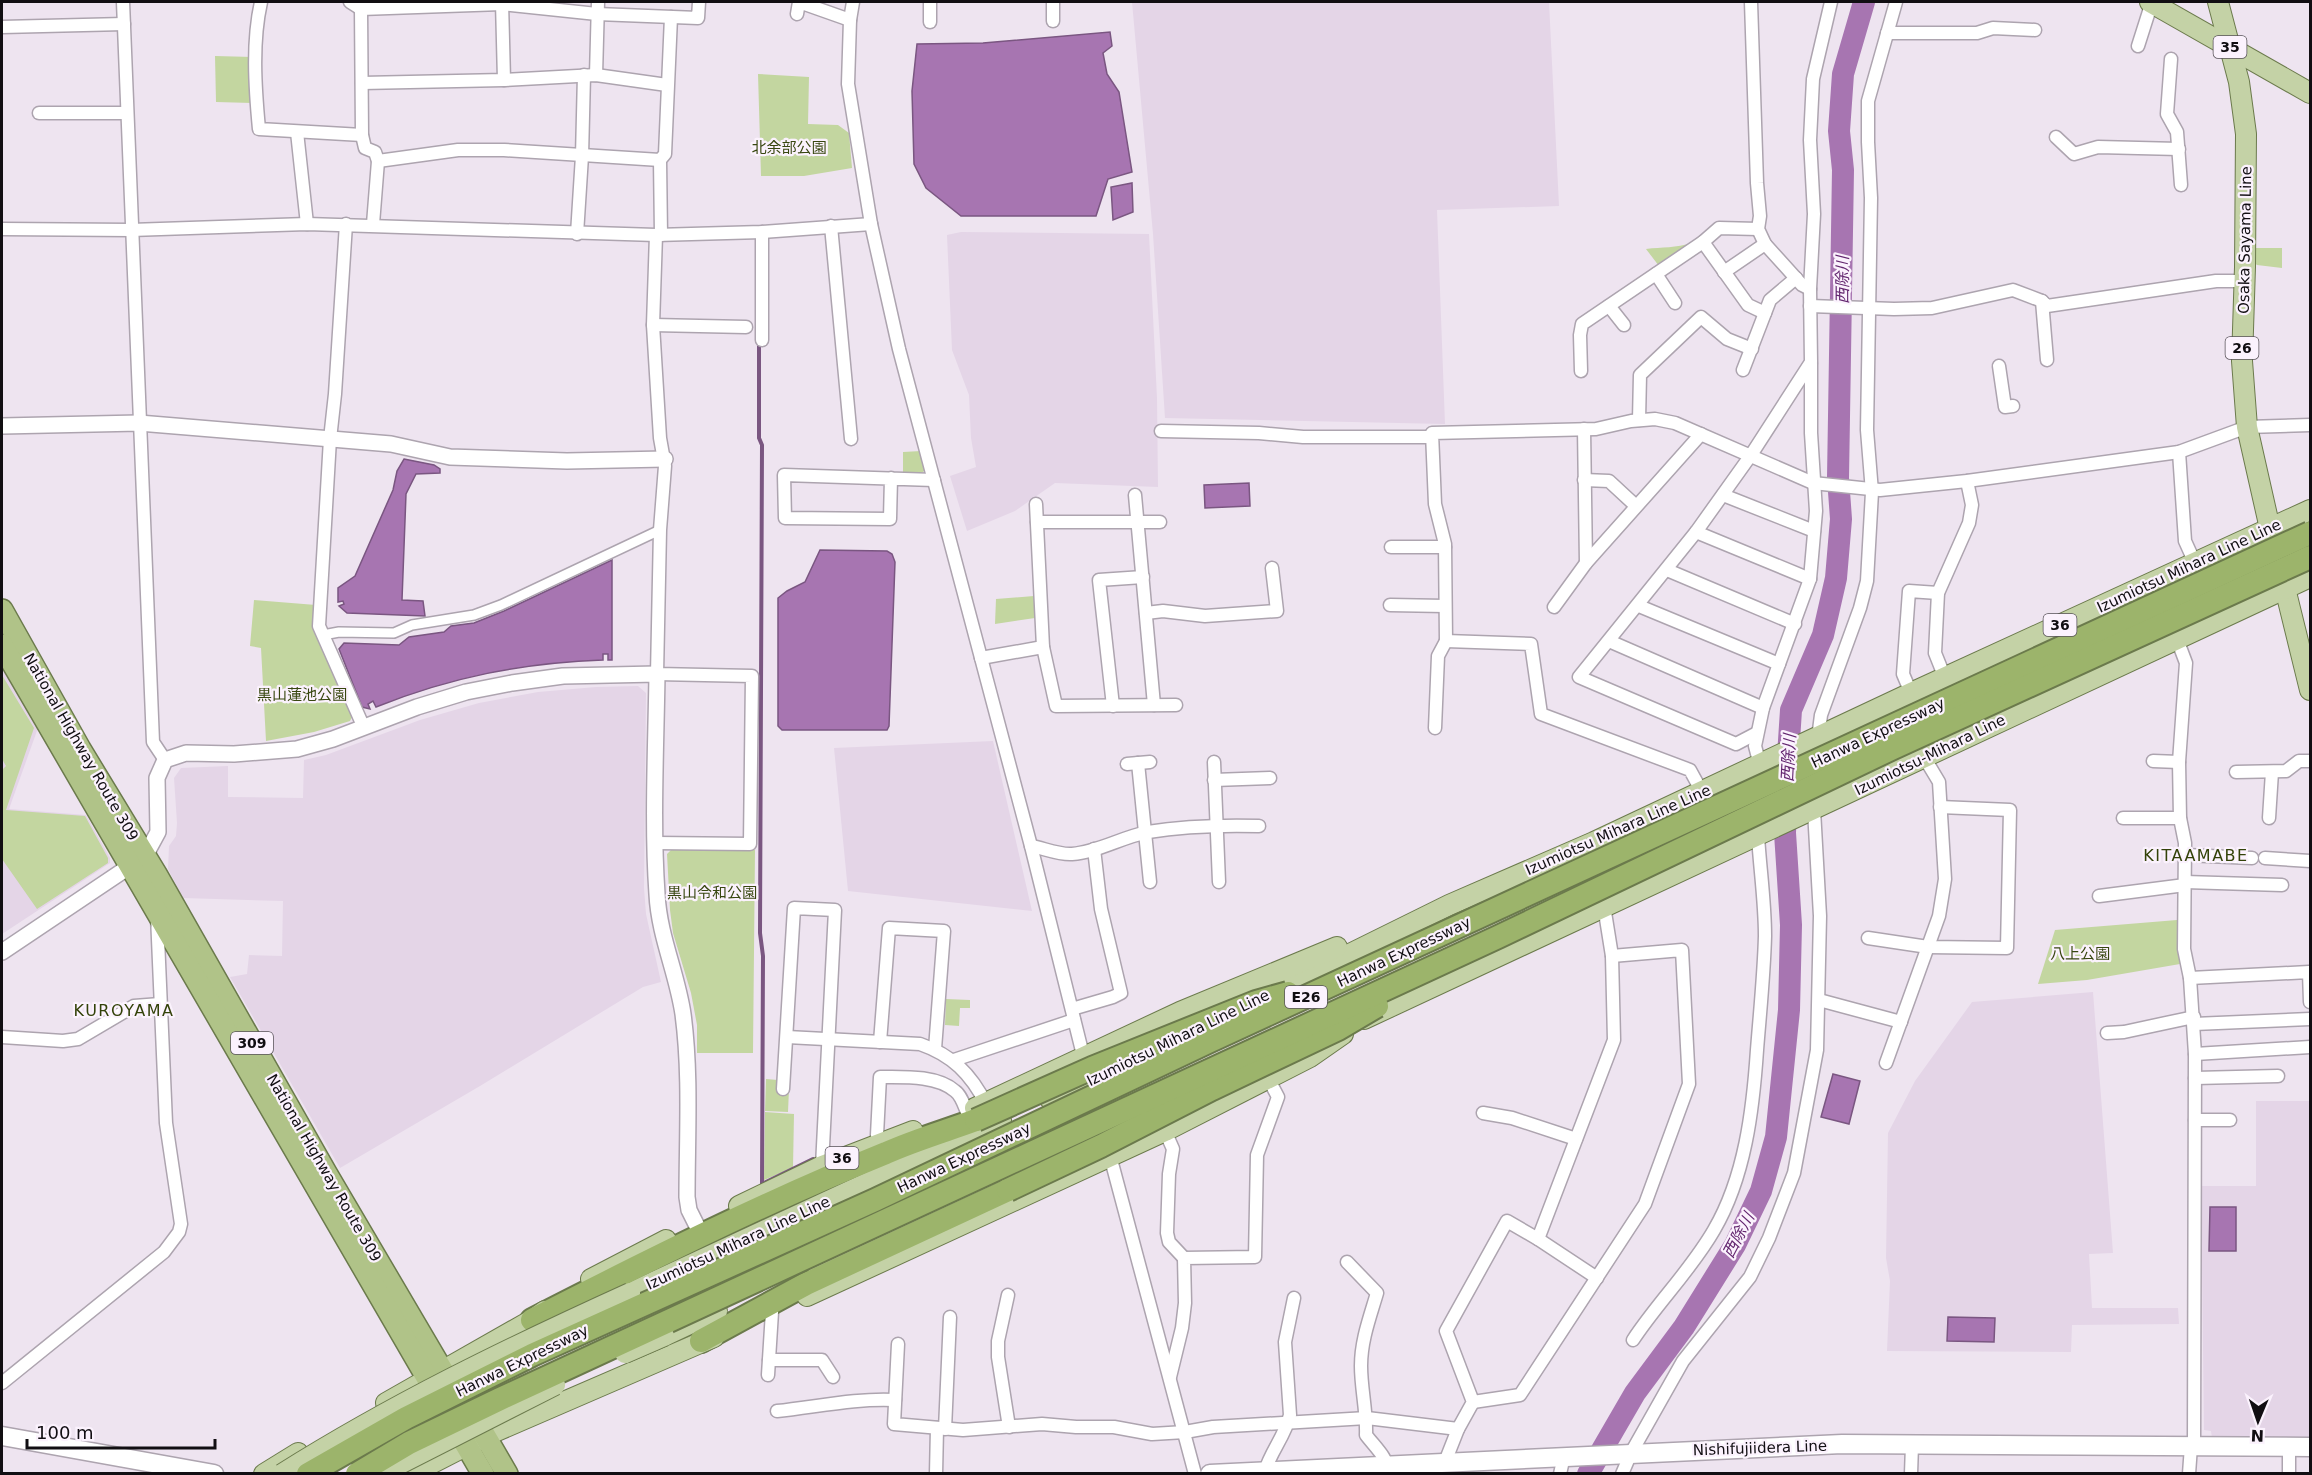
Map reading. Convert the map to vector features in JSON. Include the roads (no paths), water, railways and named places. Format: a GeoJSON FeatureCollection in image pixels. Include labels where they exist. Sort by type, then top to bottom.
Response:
{"type":"FeatureCollection","features":[{"type":"Feature","properties":{"kind":"highway","name":"Hanwa Expressway"},"geometry":{"type":"LineString","coordinates":[[308,1473],[406,1418],[532,1355],[875,1200],[1361,972],[2310,533]]}},
{"type":"Feature","properties":{"kind":"highway","name":"Hanwa Expressway"},"geometry":{"type":"LineString","coordinates":[[357,1473],[409,1443],[498,1400],[1498,937],[1883,753],[2310,557]]}},
{"type":"Feature","properties":{"kind":"highway","name":"National Highway Route 309"},"geometry":{"type":"LineString","coordinates":[[2,610],[80,749],[137,861],[157,913],[434,1374],[476,1440],[507,1473]]}},
{"type":"Feature","properties":{"kind":"highway","name":"National Highway Route 309"},"geometry":{"type":"LineString","coordinates":[[2,645],[137,861],[326,1173],[434,1374]]}},
{"type":"Feature","properties":{"kind":"highway"},"geometry":{"type":"LineString","coordinates":[[701,1341],[806,1284],[1101,1146],[1212,1089],[1338,1029],[1498,937]]}},
{"type":"Feature","properties":{"kind":"highway"},"geometry":{"type":"LineString","coordinates":[[536,1327],[616,1277],[792,1194],[976,1112],[1256,1002],[1361,972]]}},
{"type":"Feature","properties":{"kind":"highway"},"geometry":{"type":"LineString","coordinates":[[536,1327],[628,1288],[976,1112]]}},
{"type":"Feature","properties":{"kind":"highway","name":"National Highway Route 309"},"geometry":{"type":"LineString","coordinates":[[476,1440],[483,1473]]}},
{"type":"Feature","properties":{"kind":"main road","name":"35"},"geometry":{"type":"LineString","coordinates":[[2151,2],[2310,93]]}},
{"type":"Feature","properties":{"kind":"main road","name":"Osaka Sayama Line"},"geometry":{"type":"LineString","coordinates":[[2221,5],[2239,82],[2246,134],[2242,361],[2247,427],[2310,690]]}},
{"type":"Feature","properties":{"kind":"main road","name":"Izumiotsu Mihara Line Line"},"geometry":{"type":"LineString","coordinates":[[628,1288],[1089,1082],[1449,905],[1580,848],[2310,510]]}},
{"type":"Feature","properties":{"kind":"main road"},"geometry":{"type":"LineString","coordinates":[[2177,639],[2310,577]]}},
{"type":"Feature","properties":{"kind":"main road","name":"Izumiotsu-Mihara Line"},"geometry":{"type":"LineString","coordinates":[[1812,811],[2177,639]]}},
{"type":"Feature","properties":{"kind":"main road"},"geometry":{"type":"LineString","coordinates":[[380,1473],[570,1377],[1104,1134],[1370,1016],[1812,811]]}},
{"type":"Feature","properties":{"kind":"main road","name":"36"},"geometry":{"type":"LineString","coordinates":[[282,1473],[536,1327],[597,1275],[697,1226],[822,1166],[880,1143],[976,1112],[1083,1057],[1191,1007],[1423,912],[1449,905]]}},
{"type":"Feature","properties":{"kind":"main road"},"geometry":{"type":"LineString","coordinates":[[411,1473],[476,1440],[701,1341],[738,1328],[1165,1131],[1310,1057],[1370,1016]]}},
{"type":"Feature","properties":{"kind":"main road","name":"36"},"geometry":{"type":"LineString","coordinates":[[264,1473],[434,1374],[536,1327]]}},
{"type":"Feature","properties":{"kind":"main road"},"geometry":{"type":"LineString","coordinates":[[2,1436],[214,1473]]}},
{"type":"Feature","properties":{"kind":"main road","name":"Nishifujiidera Line"},"geometry":{"type":"LineString","coordinates":[[1210,1473],[1388,1469],[1445,1461],[1566,1462],[1626,1453],[1842,1444],[2310,1447]]}},
{"type":"Feature","properties":{"kind":"street"},"geometry":{"type":"LineString","coordinates":[[123,2],[153,742],[165,759]]}},
{"type":"Feature","properties":{"kind":"street"},"geometry":{"type":"LineString","coordinates":[[261,2],[256,24],[256,102],[259,129],[362,135]]}},
{"type":"Feature","properties":{"kind":"street"},"geometry":{"type":"LineString","coordinates":[[350,2],[361,9],[502,3],[598,8],[698,18],[699,2]]}},
{"type":"Feature","properties":{"kind":"street"},"geometry":{"type":"LineString","coordinates":[[796,14],[799,2],[849,20]]}},
{"type":"Feature","properties":{"kind":"street"},"geometry":{"type":"LineString","coordinates":[[853,2],[849,20],[848,84],[871,224],[900,349],[1031,846],[1089,1082],[1195,1473]]}},
{"type":"Feature","properties":{"kind":"street"},"geometry":{"type":"LineString","coordinates":[[930,2],[930,22]]}},
{"type":"Feature","properties":{"kind":"street"},"geometry":{"type":"LineString","coordinates":[[1053,2],[1053,21]]}},
{"type":"Feature","properties":{"kind":"street"},"geometry":{"type":"LineString","coordinates":[[1751,2],[1760,216],[1758,229],[1765,244],[1802,285],[1810,289]]}},
{"type":"Feature","properties":{"kind":"street"},"geometry":{"type":"LineString","coordinates":[[1762,764],[1755,746],[1763,708],[1810,579],[1816,511],[1813,483],[1810,289],[1814,214],[1810,140],[1813,79],[1832,2]]}},
{"type":"Feature","properties":{"kind":"street"},"geometry":{"type":"LineString","coordinates":[[1814,740],[1860,608],[1867,581],[1872,490],[1867,430],[1871,198],[1868,142],[1869,100],[1896,2]]}},
{"type":"Feature","properties":{"kind":"street"},"geometry":{"type":"LineString","coordinates":[[2138,46],[2151,2]]}},
{"type":"Feature","properties":{"kind":"street"},"geometry":{"type":"LineString","coordinates":[[502,3],[504,80]]}},
{"type":"Feature","properties":{"kind":"street"},"geometry":{"type":"LineString","coordinates":[[577,234],[582,156],[598,8]]}},
{"type":"Feature","properties":{"kind":"street"},"geometry":{"type":"LineString","coordinates":[[361,9],[362,135],[365,148],[375,152],[378,161],[373,225]]}},
{"type":"Feature","properties":{"kind":"street"},"geometry":{"type":"LineString","coordinates":[[672,17],[665,154],[660,160],[653,325],[660,438],[665,459],[660,531],[656,843],[658,915],[681,1003],[686,1042],[687,1197],[689,1210],[697,1226]]}},
{"type":"Feature","properties":{"kind":"street"},"geometry":{"type":"LineString","coordinates":[[2,27],[124,24]]}},
{"type":"Feature","properties":{"kind":"street"},"geometry":{"type":"LineString","coordinates":[[1887,33],[1977,33],[1993,28],[2035,30]]}},
{"type":"Feature","properties":{"kind":"street"},"geometry":{"type":"LineString","coordinates":[[2171,59],[2167,114],[2176,132],[2181,185]]}},
{"type":"Feature","properties":{"kind":"street"},"geometry":{"type":"LineString","coordinates":[[362,83],[504,80],[590,75],[667,85]]}},
{"type":"Feature","properties":{"kind":"street"},"geometry":{"type":"LineString","coordinates":[[39,113],[127,113]]}},
{"type":"Feature","properties":{"kind":"street"},"geometry":{"type":"LineString","coordinates":[[297,132],[307,224]]}},
{"type":"Feature","properties":{"kind":"street"},"geometry":{"type":"LineString","coordinates":[[2056,137],[2074,154],[2098,147],[2179,149]]}},
{"type":"Feature","properties":{"kind":"street"},"geometry":{"type":"LineString","coordinates":[[378,161],[458,150],[504,150],[660,160]]}},
{"type":"Feature","properties":{"kind":"street"},"geometry":{"type":"LineString","coordinates":[[2,229],[131,230],[346,224],[577,234],[658,235],[762,232],[871,224]]}},
{"type":"Feature","properties":{"kind":"street"},"geometry":{"type":"LineString","coordinates":[[346,224],[319,626],[364,728]]}},
{"type":"Feature","properties":{"kind":"street"},"geometry":{"type":"LineString","coordinates":[[831,226],[851,439]]}},
{"type":"Feature","properties":{"kind":"street"},"geometry":{"type":"LineString","coordinates":[[1581,371],[1582,324],[1703,242],[1719,228],[1758,229]]}},
{"type":"Feature","properties":{"kind":"street"},"geometry":{"type":"LineString","coordinates":[[762,232],[762,340]]}},
{"type":"Feature","properties":{"kind":"street"},"geometry":{"type":"LineString","coordinates":[[1703,242],[1748,305],[1765,313]]}},
{"type":"Feature","properties":{"kind":"street"},"geometry":{"type":"LineString","coordinates":[[1724,272],[1765,244]]}},
{"type":"Feature","properties":{"kind":"street"},"geometry":{"type":"LineString","coordinates":[[1656,274],[1675,303]]}},
{"type":"Feature","properties":{"kind":"street"},"geometry":{"type":"LineString","coordinates":[[1743,370],[1770,300],[1796,278]]}},
{"type":"Feature","properties":{"kind":"street"},"geometry":{"type":"LineString","coordinates":[[1811,306],[1932,308],[2013,291],[2047,306],[2216,281],[2244,282]]}},
{"type":"Feature","properties":{"kind":"street"},"geometry":{"type":"LineString","coordinates":[[2042,302],[2047,360]]}},
{"type":"Feature","properties":{"kind":"street"},"geometry":{"type":"LineString","coordinates":[[1609,306],[1624,325]]}},
{"type":"Feature","properties":{"kind":"street"},"geometry":{"type":"LineString","coordinates":[[1639,420],[1640,375],[1701,317],[1727,339],[1752,349]]}},
{"type":"Feature","properties":{"kind":"street"},"geometry":{"type":"LineString","coordinates":[[653,325],[746,327]]}},
{"type":"Feature","properties":{"kind":"street"},"geometry":{"type":"LineString","coordinates":[[1757,733],[1736,744],[1579,677],[1639,606],[1696,532],[1751,455],[1811,362]]}},
{"type":"Feature","properties":{"kind":"street"},"geometry":{"type":"LineString","coordinates":[[1999,366],[2005,407],[2013,406]]}},
{"type":"Feature","properties":{"kind":"street"},"geometry":{"type":"LineString","coordinates":[[1435,728],[1438,656],[1446,641],[1446,606],[1445,547],[1436,504],[1432,433],[1596,429],[1655,419],[1676,423],[1813,483],[1872,490],[1967,482],[2179,453],[2247,427],[2310,425]]}},
{"type":"Feature","properties":{"kind":"street"},"geometry":{"type":"LineString","coordinates":[[2,426],[139,423],[391,444],[450,457],[567,461],[665,459]]}},
{"type":"Feature","properties":{"kind":"street"},"geometry":{"type":"LineString","coordinates":[[1584,429],[1586,563]]}},
{"type":"Feature","properties":{"kind":"street"},"geometry":{"type":"LineString","coordinates":[[1161,431],[1259,433],[1303,437],[1432,437]]}},
{"type":"Feature","properties":{"kind":"street"},"geometry":{"type":"LineString","coordinates":[[1554,607],[1586,563],[1701,434]]}},
{"type":"Feature","properties":{"kind":"street"},"geometry":{"type":"LineString","coordinates":[[2179,453],[2185,541],[2195,563]]}},
{"type":"Feature","properties":{"kind":"street"},"geometry":{"type":"LineString","coordinates":[[891,478],[890,519],[785,518],[784,475],[891,478],[934,480]]}},
{"type":"Feature","properties":{"kind":"street"},"geometry":{"type":"LineString","coordinates":[[1584,480],[1609,481],[1636,506]]}},
{"type":"Feature","properties":{"kind":"street"},"geometry":{"type":"LineString","coordinates":[[1946,678],[1935,653],[1938,593],[1969,523],[1972,505],[1967,482]]}},
{"type":"Feature","properties":{"kind":"street"},"geometry":{"type":"LineString","coordinates":[[1134,495],[1154,705]]}},
{"type":"Feature","properties":{"kind":"street"},"geometry":{"type":"LineString","coordinates":[[1723,495],[1814,531]]}},
{"type":"Feature","properties":{"kind":"street"},"geometry":{"type":"LineString","coordinates":[[1036,504],[1043,647],[1056,706],[1176,705]]}},
{"type":"Feature","properties":{"kind":"street"},"geometry":{"type":"LineString","coordinates":[[1037,522],[1160,522]]}},
{"type":"Feature","properties":{"kind":"street"},"geometry":{"type":"LineString","coordinates":[[323,635],[339,632],[394,633],[412,625],[474,615],[501,605],[660,531]]}},
{"type":"Feature","properties":{"kind":"street"},"geometry":{"type":"LineString","coordinates":[[1696,532],[1810,579]]}},
{"type":"Feature","properties":{"kind":"street"},"geometry":{"type":"LineString","coordinates":[[1391,547],[1445,547]]}},
{"type":"Feature","properties":{"kind":"street"},"geometry":{"type":"LineString","coordinates":[[1146,613],[1163,611],[1205,616],[1277,611],[1272,568]]}},
{"type":"Feature","properties":{"kind":"street"},"geometry":{"type":"LineString","coordinates":[[1667,570],[1795,624]]}},
{"type":"Feature","properties":{"kind":"street"},"geometry":{"type":"LineString","coordinates":[[1113,706],[1099,580],[1143,577]]}},
{"type":"Feature","properties":{"kind":"street"},"geometry":{"type":"LineString","coordinates":[[1911,693],[1903,674],[1909,591],[1938,593]]}},
{"type":"Feature","properties":{"kind":"street"},"geometry":{"type":"LineString","coordinates":[[1390,605],[1446,606]]}},
{"type":"Feature","properties":{"kind":"street"},"geometry":{"type":"LineString","coordinates":[[1639,606],[1779,664]]}},
{"type":"Feature","properties":{"kind":"street"},"geometry":{"type":"LineString","coordinates":[[2177,639],[2186,663],[2179,762],[2180,818],[2186,855],[2184,949],[2190,978],[2196,1078],[2192,1446],[2189,1473]]}},
{"type":"Feature","properties":{"kind":"street"},"geometry":{"type":"LineString","coordinates":[[1446,641],[1531,644],[1541,714],[1690,770],[1702,792]]}},
{"type":"Feature","properties":{"kind":"street"},"geometry":{"type":"LineString","coordinates":[[1609,641],[1763,708]]}},
{"type":"Feature","properties":{"kind":"street"},"geometry":{"type":"LineString","coordinates":[[981,658],[1043,647]]}},
{"type":"Feature","properties":{"kind":"street"},"geometry":{"type":"LineString","coordinates":[[165,759],[186,753],[234,754],[297,749],[364,728],[417,706],[466,692],[512,683],[563,676],[657,674],[752,676],[750,844],[656,843]]}},
{"type":"Feature","properties":{"kind":"street"},"geometry":{"type":"LineString","coordinates":[[1886,1063],[1939,916],[1946,879],[1938,782],[1924,758]]}},
{"type":"Feature","properties":{"kind":"street"},"geometry":{"type":"LineString","coordinates":[[2,952],[137,861],[158,832],[158,778],[165,759]]}},
{"type":"Feature","properties":{"kind":"street"},"geometry":{"type":"LineString","coordinates":[[2153,761],[2179,762]]}},
{"type":"Feature","properties":{"kind":"street"},"geometry":{"type":"LineString","coordinates":[[2236,772],[2286,771],[2299,761],[2310,761]]}},
{"type":"Feature","properties":{"kind":"street"},"geometry":{"type":"LineString","coordinates":[[1214,762],[1219,882]]}},
{"type":"Feature","properties":{"kind":"street"},"geometry":{"type":"LineString","coordinates":[[1138,763],[1150,882]]}},
{"type":"Feature","properties":{"kind":"street"},"geometry":{"type":"LineString","coordinates":[[2270,818],[2272,771]]}},
{"type":"Feature","properties":{"kind":"street"},"geometry":{"type":"LineString","coordinates":[[1214,780],[1270,778]]}},
{"type":"Feature","properties":{"kind":"street"},"geometry":{"type":"LineString","coordinates":[[1868,938],[1928,947],[2007,948],[2010,810],[1940,807]]}},
{"type":"Feature","properties":{"kind":"street"},"geometry":{"type":"LineString","coordinates":[[1622,1473],[1626,1453],[1683,1361],[1750,1277],[1794,1173],[1817,1050],[1820,916],[1812,811]]}},
{"type":"Feature","properties":{"kind":"street"},"geometry":{"type":"LineString","coordinates":[[2123,818],[2180,818]]}},
{"type":"Feature","properties":{"kind":"street"},"geometry":{"type":"LineString","coordinates":[[1031,846],[1070,854],[1145,833],[1216,825],[1260,826]]}},
{"type":"Feature","properties":{"kind":"street"},"geometry":{"type":"LineString","coordinates":[[1633,1340],[1649,1316],[1695,1261],[1715,1230],[1730,1199],[1747,1134],[1755,1083],[1765,935],[1760,834]]}},
{"type":"Feature","properties":{"kind":"street"},"geometry":{"type":"LineString","coordinates":[[1538,1239],[1614,1040],[1612,956],[1604,906],[1580,848]]}},
{"type":"Feature","properties":{"kind":"street"},"geometry":{"type":"LineString","coordinates":[[954,1060],[1121,993],[1101,909],[1094,849]]}},
{"type":"Feature","properties":{"kind":"street"},"geometry":{"type":"LineString","coordinates":[[2186,855],[2252,858]]}},
{"type":"Feature","properties":{"kind":"street"},"geometry":{"type":"LineString","coordinates":[[2265,858],[2310,861]]}},
{"type":"Feature","properties":{"kind":"street"},"geometry":{"type":"LineString","coordinates":[[2099,896],[2185,883],[2282,885]]}},
{"type":"Feature","properties":{"kind":"street"},"geometry":{"type":"LineString","coordinates":[[783,1089],[794,908],[835,910],[822,1166]]}},
{"type":"Feature","properties":{"kind":"street"},"geometry":{"type":"LineString","coordinates":[[2,1383],[164,1252],[179,1232],[181,1224],[165,1123],[157,913]]}},
{"type":"Feature","properties":{"kind":"street"},"geometry":{"type":"LineString","coordinates":[[880,1042],[889,928],[944,931],[935,1049]]}},
{"type":"Feature","properties":{"kind":"street"},"geometry":{"type":"LineString","coordinates":[[1473,1402],[1520,1395],[1645,1204],[1689,1084],[1682,950],[1612,956]]}},
{"type":"Feature","properties":{"kind":"street"},"geometry":{"type":"LineString","coordinates":[[2190,978],[2309,972],[2310,1002]]}},
{"type":"Feature","properties":{"kind":"street"},"geometry":{"type":"LineString","coordinates":[[1819,1000],[1901,1022]]}},
{"type":"Feature","properties":{"kind":"street"},"geometry":{"type":"LineString","coordinates":[[2,1037],[63,1041],[78,1039],[135,1006],[159,1004]]}},
{"type":"Feature","properties":{"kind":"street"},"geometry":{"type":"LineString","coordinates":[[2107,1033],[2194,1021],[2310,1019]]}},
{"type":"Feature","properties":{"kind":"street"},"geometry":{"type":"LineString","coordinates":[[787,1038],[921,1044],[935,1049],[954,1060],[976,1083],[976,1112]]}},
{"type":"Feature","properties":{"kind":"street"},"geometry":{"type":"LineString","coordinates":[[2195,1054],[2310,1047]]}},
{"type":"Feature","properties":{"kind":"street"},"geometry":{"type":"LineString","coordinates":[[2196,1078],[2278,1076]]}},
{"type":"Feature","properties":{"kind":"street"},"geometry":{"type":"LineString","coordinates":[[880,1143],[877,1135],[880,1077],[909,1077],[942,1083],[957,1092],[976,1112]]}},
{"type":"Feature","properties":{"kind":"street"},"geometry":{"type":"LineString","coordinates":[[1184,1258],[1255,1257],[1257,1155],[1278,1097],[1268,1078]]}},
{"type":"Feature","properties":{"kind":"street"},"geometry":{"type":"LineString","coordinates":[[1483,1113],[1512,1118],[1576,1139]]}},
{"type":"Feature","properties":{"kind":"street"},"geometry":{"type":"LineString","coordinates":[[2195,1120],[2230,1120]]}},
{"type":"Feature","properties":{"kind":"street"},"geometry":{"type":"LineString","coordinates":[[1165,1131],[1173,1149],[1169,1174],[1167,1233],[1169,1242],[1184,1258],[1185,1303],[1170,1381]]}},
{"type":"Feature","properties":{"kind":"street"},"geometry":{"type":"LineString","coordinates":[[1445,1461],[1458,1429],[1473,1402],[1446,1331],[1508,1221],[1597,1278]]}},
{"type":"Feature","properties":{"kind":"street"},"geometry":{"type":"LineString","coordinates":[[1347,1262],[1377,1293],[1365,1332],[1361,1366],[1367,1418],[1366,1435],[1388,1469]]}},
{"type":"Feature","properties":{"kind":"street"},"geometry":{"type":"LineString","coordinates":[[1008,1295],[998,1341],[998,1357],[1008,1427]]}},
{"type":"Feature","properties":{"kind":"street"},"geometry":{"type":"LineString","coordinates":[[1265,1471],[1269,1457],[1290,1415],[1286,1342],[1294,1298]]}},
{"type":"Feature","properties":{"kind":"street"},"geometry":{"type":"LineString","coordinates":[[768,1375],[772,1312]]}},
{"type":"Feature","properties":{"kind":"street"},"geometry":{"type":"LineString","coordinates":[[936,1473],[950,1317]]}},
{"type":"Feature","properties":{"kind":"street"},"geometry":{"type":"LineString","coordinates":[[898,1344],[894,1424],[963,1430],[1042,1424],[1113,1427],[1152,1434],[1213,1427],[1367,1418],[1458,1429]]}},
{"type":"Feature","properties":{"kind":"street"},"geometry":{"type":"LineString","coordinates":[[769,1360],[822,1360],[833,1377]]}},
{"type":"Feature","properties":{"kind":"street"},"geometry":{"type":"LineString","coordinates":[[777,1411],[829,1406],[864,1398],[895,1400]]}},
{"type":"Feature","properties":{"kind":"street"},"geometry":{"type":"LineString","coordinates":[[1911,1473],[1912,1445]]}},
{"type":"Feature","properties":{"kind":"street"},"geometry":{"type":"LineString","coordinates":[[2289,1446],[2289,1473]]}},
{"type":"Feature","properties":{"kind":"waterway","name":"西除川"},"geometry":{"type":"LineString","coordinates":[[1787,771],[1791,710],[1823,635],[1836,578],[1841,519],[1838,478],[1843,170],[1839,131],[1843,74],[1864,2]]}},
{"type":"Feature","properties":{"kind":"waterway"},"geometry":{"type":"LineString","coordinates":[[759,342],[759,438],[762,445],[760,933],[763,956],[762,1184],[813,1159]]}},
{"type":"Feature","properties":{"kind":"waterway","name":"西除川"},"geometry":{"type":"LineString","coordinates":[[1588,1474],[1635,1393],[1684,1327],[1735,1245],[1761,1191],[1776,1137],[1789,1010],[1791,925],[1785,833],[1786,804]]}},
{"type":"Feature","properties":{"kind":"district","name":"KITAAMABE"},"geometry":{"type":"Point","coordinates":[2196,855]}},
{"type":"Feature","properties":{"kind":"district","name":"KUROYAMA"},"geometry":{"type":"Point","coordinates":[124,1010]}},
{"type":"Feature","properties":{"kind":"park label","name":"北余部公園"},"geometry":{"type":"Point","coordinates":[789,148]}},
{"type":"Feature","properties":{"kind":"park label","name":"黒山蓮池公園"},"geometry":{"type":"Point","coordinates":[302,695]}},
{"type":"Feature","properties":{"kind":"park label","name":"黒山令和公園"},"geometry":{"type":"Point","coordinates":[712,893]}},
{"type":"Feature","properties":{"kind":"park label","name":"八上公園"},"geometry":{"type":"Point","coordinates":[2080,954]}}]}
